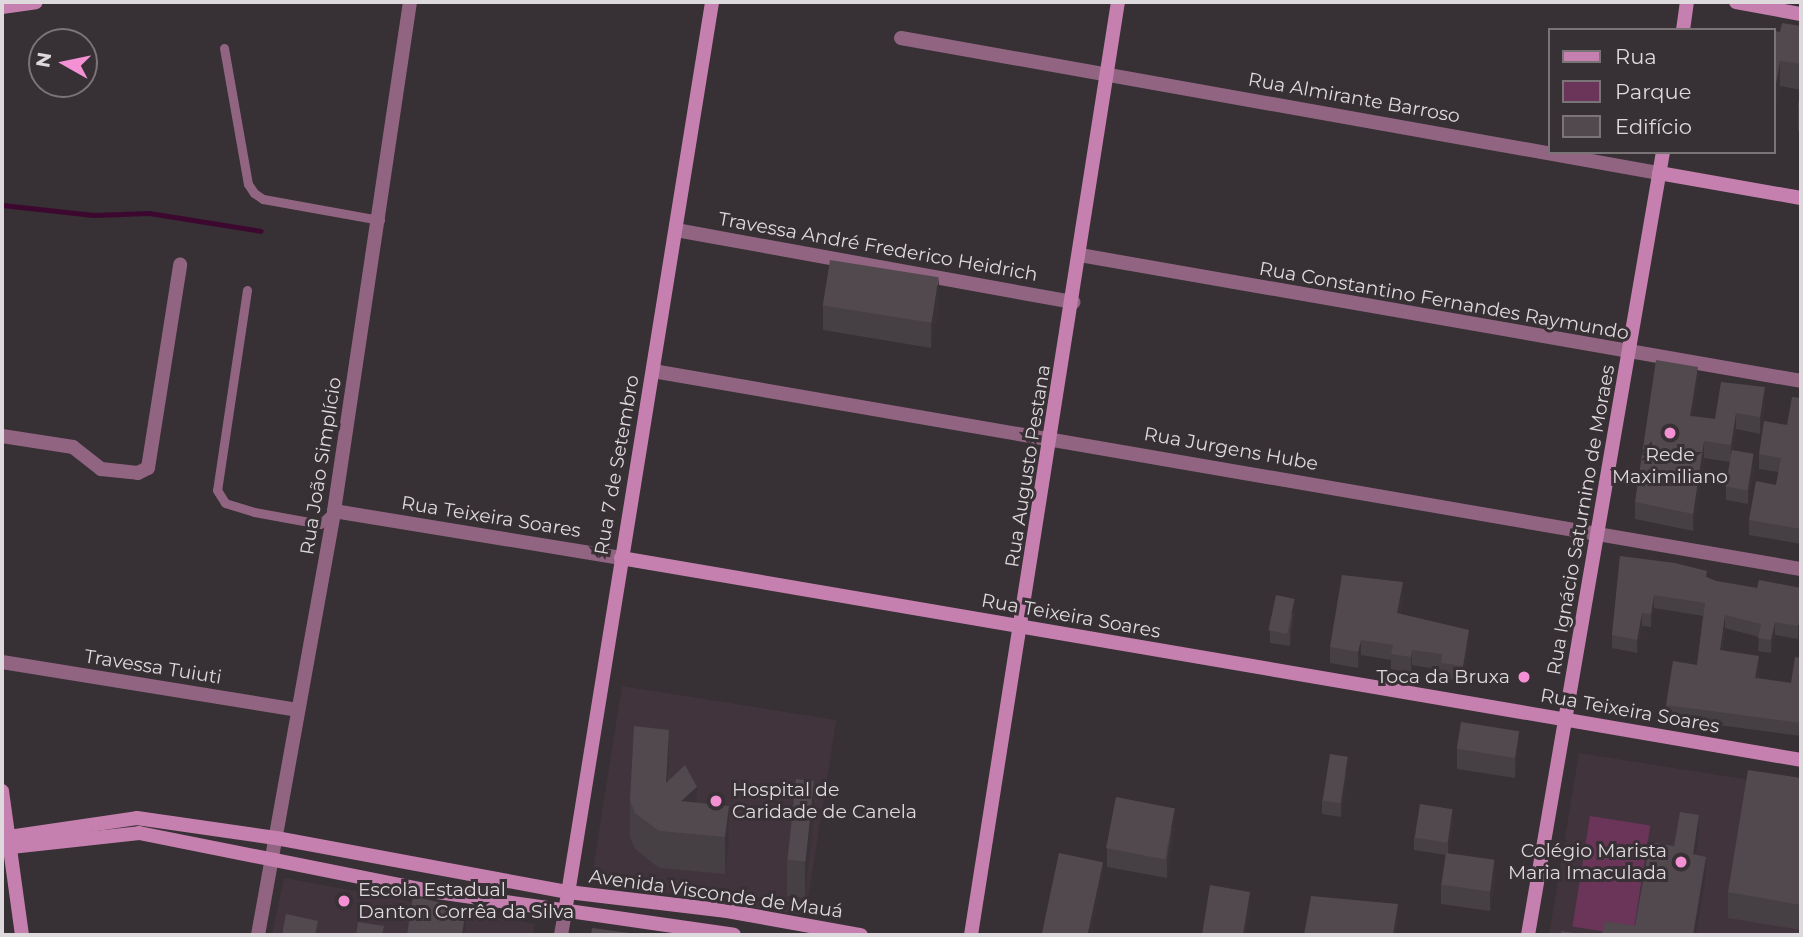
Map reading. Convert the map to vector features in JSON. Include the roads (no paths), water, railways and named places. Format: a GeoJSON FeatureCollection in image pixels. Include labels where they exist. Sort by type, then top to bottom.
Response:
{"type":"FeatureCollection","features":[{"type":"Feature","properties":{"kind":"street"},"geometry":{"type":"LineString","coordinates":[[2,7],[36,2]]}},
{"type":"Feature","properties":{"kind":"street","name":"Rua João Simplício"},"geometry":{"type":"LineString","coordinates":[[258,935],[334,511],[380,220],[410,2]]}},
{"type":"Feature","properties":{"kind":"street","name":"Rua 7 de Setembro"},"geometry":{"type":"LineString","coordinates":[[561,935],[712,2]]}},
{"type":"Feature","properties":{"kind":"street","name":"Rua Augusto Pestana"},"geometry":{"type":"LineString","coordinates":[[971,935],[1074,302],[1118,2]]}},
{"type":"Feature","properties":{"kind":"street"},"geometry":{"type":"LineString","coordinates":[[1683,28],[1687,2]]}},
{"type":"Feature","properties":{"kind":"street"},"geometry":{"type":"LineString","coordinates":[[1735,2],[1801,14]]}},
{"type":"Feature","properties":{"kind":"street","name":"Rua Almirante Barroso"},"geometry":{"type":"LineString","coordinates":[[901,38],[1548,153]]}},
{"type":"Feature","properties":{"kind":"street","name":"Rua Almirante Barroso"},"geometry":{"type":"LineString","coordinates":[[1554,154],[1801,198]]}},
{"type":"Feature","properties":{"kind":"street","name":"Rua Ignácio Saturnino de Moraes"},"geometry":{"type":"LineString","coordinates":[[1528,935],[1663,154]]}},
{"type":"Feature","properties":{"kind":"street","name":"Travessa André Frederico Heidrich"},"geometry":{"type":"LineString","coordinates":[[676,230],[1074,302]]}},
{"type":"Feature","properties":{"kind":"street","name":"Rua Constantino Fernandes Raymundo"},"geometry":{"type":"LineString","coordinates":[[1080,255],[1629,354],[1801,381]]}},
{"type":"Feature","properties":{"kind":"street"},"geometry":{"type":"LineString","coordinates":[[2,436],[73,447],[101,469],[138,473],[148,468],[180,265]]}},
{"type":"Feature","properties":{"kind":"street","name":"Rua Jurgens Hube"},"geometry":{"type":"LineString","coordinates":[[653,370],[1052,437],[1801,569]]}},
{"type":"Feature","properties":{"kind":"street","name":"Rua Teixeira Soares"},"geometry":{"type":"LineString","coordinates":[[334,511],[1801,760]]}},
{"type":"Feature","properties":{"kind":"street","name":"Travessa Tuiuti"},"geometry":{"type":"LineString","coordinates":[[2,662],[297,710]]}},
{"type":"Feature","properties":{"kind":"street"},"geometry":{"type":"LineString","coordinates":[[2,791],[6,842],[22,935]]}},
{"type":"Feature","properties":{"kind":"street","name":"Avenida Visconde de Mauá"},"geometry":{"type":"LineString","coordinates":[[6,842],[137,818],[276,838],[568,892],[727,911],[861,935]]}},
{"type":"Feature","properties":{"kind":"street","name":"Avenida Visconde de Mauá"},"geometry":{"type":"LineString","coordinates":[[6,842],[139,833],[272,857],[430,891],[728,934]]}},
{"type":"Feature","properties":{"kind":"street"},"geometry":{"type":"LineString","coordinates":[[430,891],[434,869]]}},
{"type":"Feature","properties":{"kind":"street"},"geometry":{"type":"LineString","coordinates":[[727,911],[728,934]]}},
{"type":"Feature","properties":{"kind":"lane"},"geometry":{"type":"LineString","coordinates":[[224,48],[248,184],[254,193],[264,200],[380,220]]}},
{"type":"Feature","properties":{"kind":"lane"},"geometry":{"type":"LineString","coordinates":[[247,290],[217,490],[225,503],[320,524],[334,511]]}},
{"type":"Feature","properties":{"kind":"waterway"},"geometry":{"type":"LineString","coordinates":[[2,205],[93,215],[149,213],[261,231]]}},
{"type":"Feature","properties":{"kind":"place","name":"Rede Maximiliano"},"geometry":{"type":"Point","coordinates":[1670,433]}},
{"type":"Feature","properties":{"kind":"place","name":"Toca da Bruxa"},"geometry":{"type":"Point","coordinates":[1524,677]}},
{"type":"Feature","properties":{"kind":"place","name":"Hospital de Caridade de Canela"},"geometry":{"type":"Point","coordinates":[716,801]}},
{"type":"Feature","properties":{"kind":"place","name":"Colégio Marista Maria Imaculada"},"geometry":{"type":"Point","coordinates":[1681,862]}},
{"type":"Feature","properties":{"kind":"place","name":"Escola Estadual Danton Corrêa da Silva"},"geometry":{"type":"Point","coordinates":[344,901]}}]}
